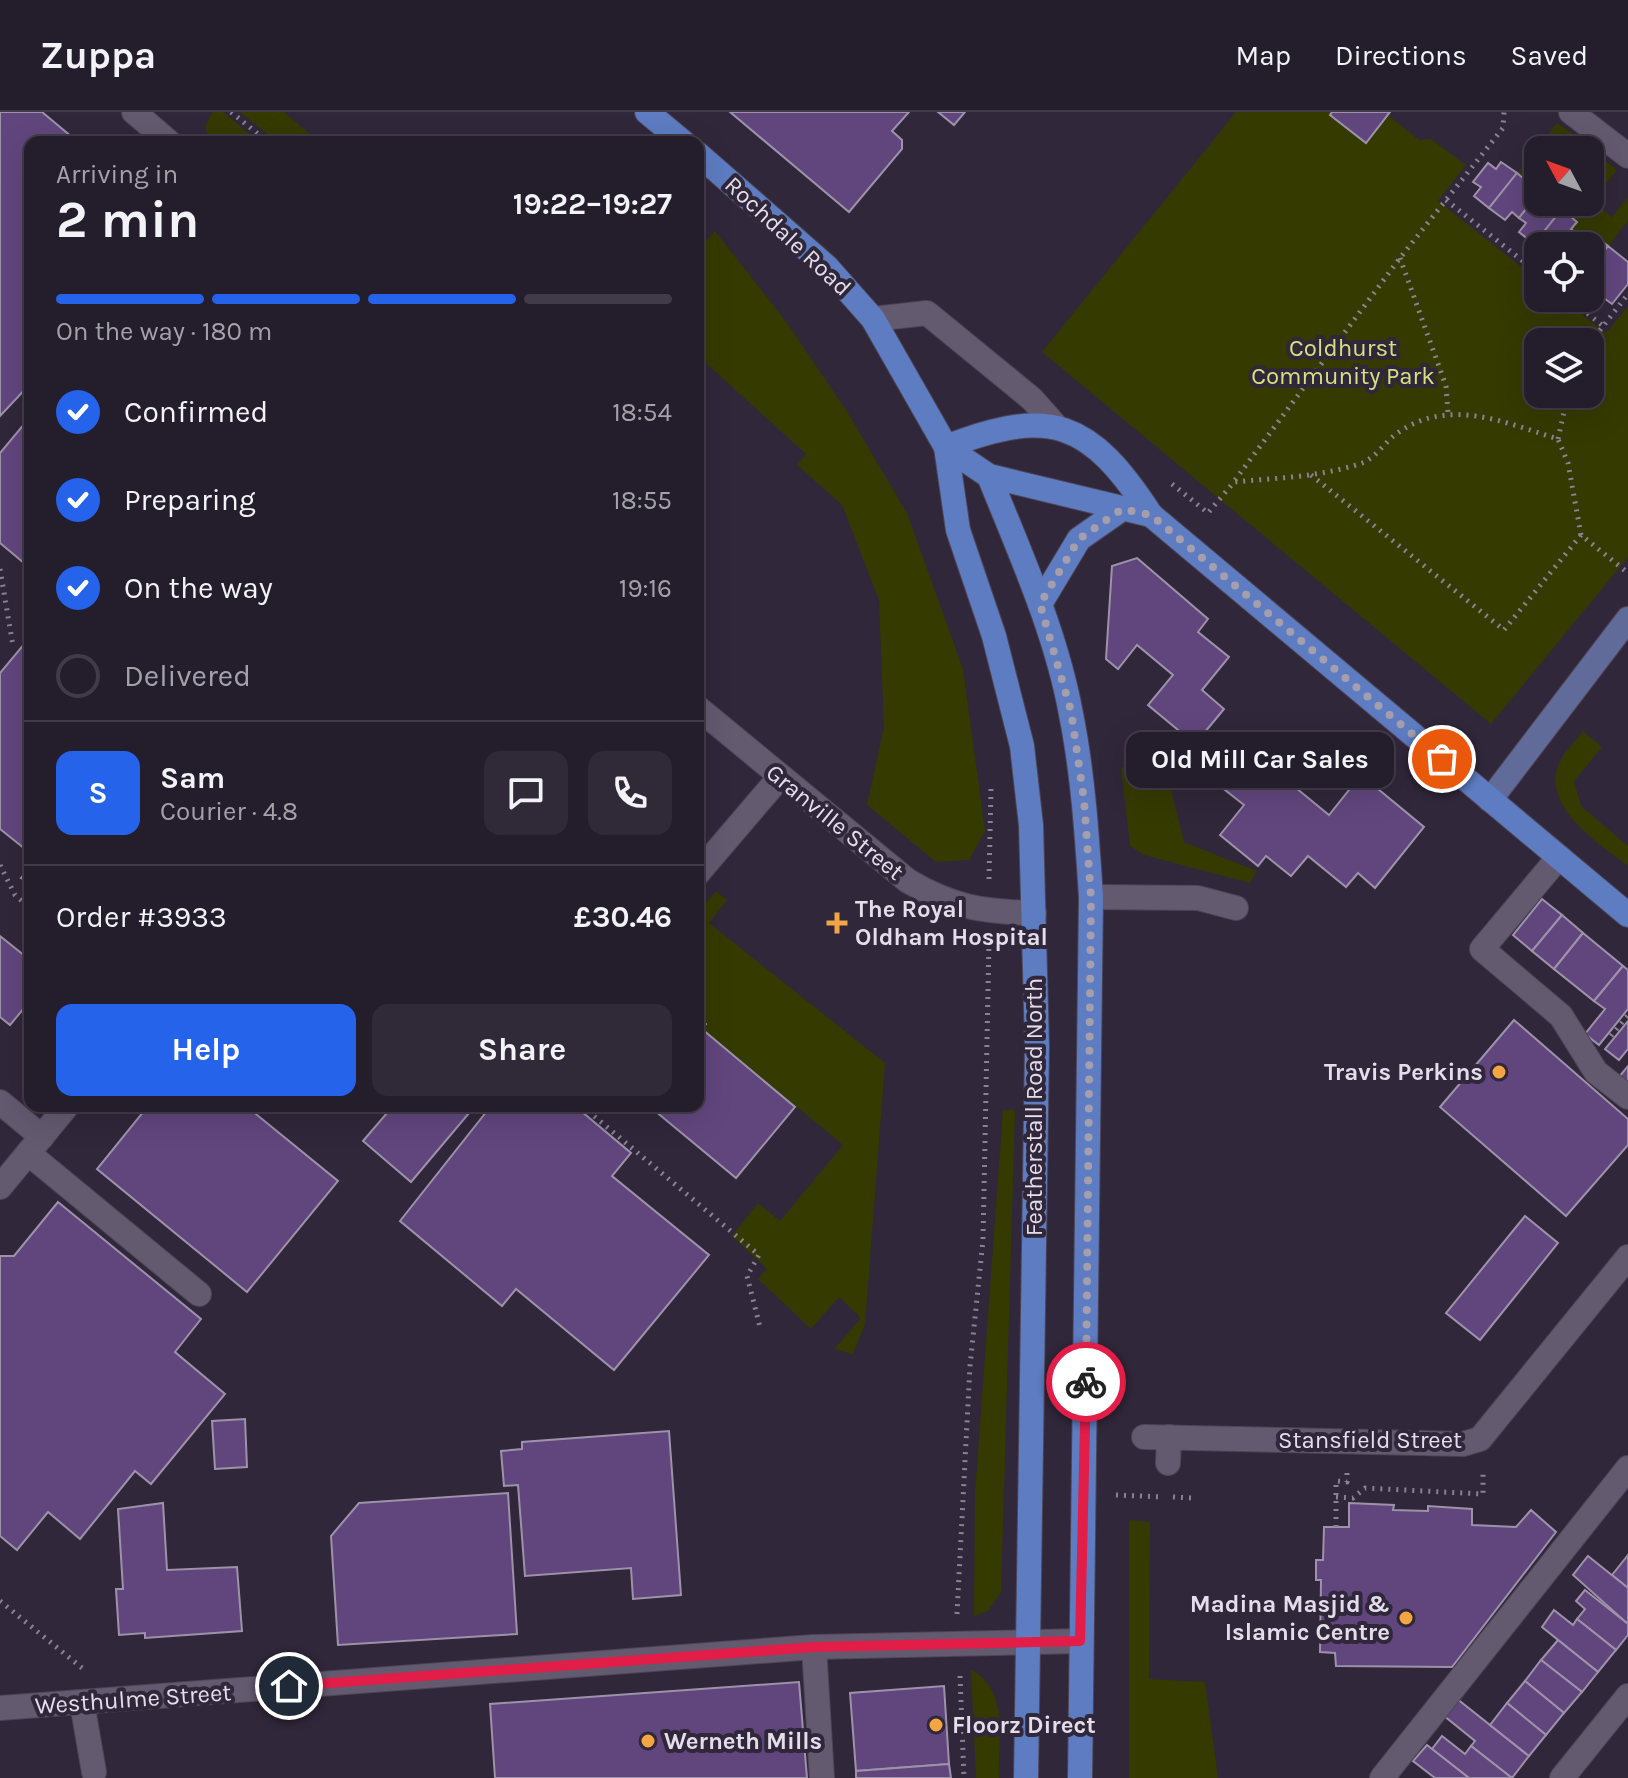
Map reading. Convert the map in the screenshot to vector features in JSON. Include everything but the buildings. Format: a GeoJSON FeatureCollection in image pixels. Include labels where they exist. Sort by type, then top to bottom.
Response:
{"type":"FeatureCollection","features":[{"type":"Feature","properties":{"kind":"main road"},"geometry":{"type":"LineString","coordinates":[[647,112],[676,136]]}},
{"type":"Feature","properties":{"kind":"main road","name":"Rochdale Road"},"geometry":{"type":"LineString","coordinates":[[704,159],[827,267],[873,319],[946,447],[989,476],[1151,515]]}},
{"type":"Feature","properties":{"kind":"main road"},"geometry":{"type":"LineString","coordinates":[[946,447],[992,429],[1055,425]]}},
{"type":"Feature","properties":{"kind":"main road","name":"Rochdale Road"},"geometry":{"type":"LineString","coordinates":[[1055,425],[1093,444],[1123,472],[1151,515],[1628,915]]}},
{"type":"Feature","properties":{"kind":"main road","name":"Featherstall Road North"},"geometry":{"type":"LineString","coordinates":[[946,447],[958,530],[994,636],[1022,746],[1031,825],[1037,1046],[1026,1778]]}},
{"type":"Feature","properties":{"kind":"main road"},"geometry":{"type":"LineString","coordinates":[[989,476],[1040,604],[1071,711],[1084,800],[1091,897],[1080,1778]]}},
{"type":"Feature","properties":{"kind":"main road"},"geometry":{"type":"LineString","coordinates":[[1040,604],[1079,539],[1122,509]]}},
{"type":"Feature","properties":{"kind":"street"},"geometry":{"type":"LineString","coordinates":[[134,112],[167,128]]}},
{"type":"Feature","properties":{"kind":"street"},"geometry":{"type":"LineString","coordinates":[[1571,112],[1628,156]]}},
{"type":"Feature","properties":{"kind":"street"},"geometry":{"type":"LineString","coordinates":[[873,319],[927,313],[1032,399],[1055,425]]}},
{"type":"Feature","properties":{"kind":"street"},"geometry":{"type":"LineString","coordinates":[[1490,800],[1628,619]]}},
{"type":"Feature","properties":{"kind":"street","name":"Granville Street"},"geometry":{"type":"LineString","coordinates":[[704,713],[908,881],[942,901],[990,912],[1034,913]]}},
{"type":"Feature","properties":{"kind":"street"},"geometry":{"type":"LineString","coordinates":[[704,866],[780,777]]}},
{"type":"Feature","properties":{"kind":"street"},"geometry":{"type":"LineString","coordinates":[[1559,857],[1482,949],[1561,1016],[1596,1072],[1628,1097]]}},
{"type":"Feature","properties":{"kind":"street"},"geometry":{"type":"LineString","coordinates":[[1091,897],[1198,898],[1236,908]]}},
{"type":"Feature","properties":{"kind":"street"},"geometry":{"type":"LineString","coordinates":[[0,1102],[35,1145],[199,1294]]}},
{"type":"Feature","properties":{"kind":"street"},"geometry":{"type":"LineString","coordinates":[[0,1187],[62,1112]]}},
{"type":"Feature","properties":{"kind":"street","name":"Stansfield Street"},"geometry":{"type":"LineString","coordinates":[[1168,1463],[1157,1437],[1463,1444],[1480,1439],[1628,1257]]}},
{"type":"Feature","properties":{"kind":"street"},"geometry":{"type":"LineString","coordinates":[[1392,1774],[1628,1468]]}},
{"type":"Feature","properties":{"kind":"street","name":"Westhulme Street"},"geometry":{"type":"LineString","coordinates":[[0,1708],[814,1647],[1080,1641]]}},
{"type":"Feature","properties":{"kind":"street"},"geometry":{"type":"LineString","coordinates":[[814,1647],[822,1778]]}},
{"type":"Feature","properties":{"kind":"street"},"geometry":{"type":"LineString","coordinates":[[1562,1778],[1628,1698]]}},
{"type":"Feature","properties":{"kind":"street"},"geometry":{"type":"LineString","coordinates":[[82,1703],[94,1772]]}},
{"type":"Feature","properties":{"kind":"path"},"geometry":{"type":"LineString","coordinates":[[231,112],[261,136]]}},
{"type":"Feature","properties":{"kind":"path"},"geometry":{"type":"LineString","coordinates":[[1162,476],[1208,513],[1400,258],[1503,128],[1504,112]]}},
{"type":"Feature","properties":{"kind":"path"},"geometry":{"type":"LineString","coordinates":[[1446,200],[1524,262]]}},
{"type":"Feature","properties":{"kind":"path"},"geometry":{"type":"LineString","coordinates":[[1400,258],[1446,386],[1448,413]]}},
{"type":"Feature","properties":{"kind":"path"},"geometry":{"type":"LineString","coordinates":[[1586,312],[1603,326],[1628,294]]}},
{"type":"Feature","properties":{"kind":"path"},"geometry":{"type":"LineString","coordinates":[[1565,408],[1558,439],[1568,463],[1581,535],[1628,573]]}},
{"type":"Feature","properties":{"kind":"path"},"geometry":{"type":"LineString","coordinates":[[1234,482],[1310,474],[1365,462],[1400,430],[1448,413],[1482,415],[1558,439]]}},
{"type":"Feature","properties":{"kind":"path"},"geometry":{"type":"LineString","coordinates":[[1310,474],[1504,630],[1581,535]]}},
{"type":"Feature","properties":{"kind":"path"},"geometry":{"type":"LineString","coordinates":[[0,569],[13,646]]}},
{"type":"Feature","properties":{"kind":"path"},"geometry":{"type":"LineString","coordinates":[[0,865],[15,895],[24,903]]}},
{"type":"Feature","properties":{"kind":"path"},"geometry":{"type":"LineString","coordinates":[[957,1616],[970,1366],[983,1240],[988,972]]}},
{"type":"Feature","properties":{"kind":"path"},"geometry":{"type":"LineString","coordinates":[[589,1112],[759,1255],[747,1276],[760,1327]]}},
{"type":"Feature","properties":{"kind":"path"},"geometry":{"type":"LineString","coordinates":[[1336,1497],[1353,1498],[1365,1488],[1483,1494],[1483,1467]]}},
{"type":"Feature","properties":{"kind":"path"},"geometry":{"type":"LineString","coordinates":[[1336,1481],[1336,1527]]}},
{"type":"Feature","properties":{"kind":"path"},"geometry":{"type":"LineString","coordinates":[[1116,1495],[1192,1498]]}},
{"type":"Feature","properties":{"kind":"path"},"geometry":{"type":"LineString","coordinates":[[0,1601],[86,1671]]}},
{"type":"Feature","properties":{"kind":"path"},"geometry":{"type":"LineString","coordinates":[[960,1669],[964,1778]]}},
{"type":"Feature","properties":{"kind":"green space"},"geometry":{"type":"Polygon","coordinates":[[[212,112],[223,112],[252,136],[209,136],[205,128],[212,112]]]}},
{"type":"Feature","properties":{"kind":"green space"},"geometry":{"type":"Polygon","coordinates":[[[240,112],[284,112],[312,136],[270,136],[240,112]]]}},
{"type":"Feature","properties":{"kind":"green space","name":"Coldhurst Community Park"},"geometry":{"type":"Polygon","coordinates":[[[1236,112],[1332,112],[1330,115],[1366,143],[1388,115],[1419,140],[1431,139],[1466,165],[1438,201],[1524,269],[1524,312],[1579,312],[1600,328],[1524,328],[1524,408],[1604,408],[1604,331],[1606,333],[1628,306],[1628,557],[1491,724],[1042,352],[1236,112]]]}},
{"type":"Feature","properties":{"kind":"green space"},"geometry":{"type":"Polygon","coordinates":[[[1557,123],[1573,134],[1571,136],[1547,136],[1557,123]]]}},
{"type":"Feature","properties":{"kind":"green space"},"geometry":{"type":"Polygon","coordinates":[[[1604,160],[1617,170],[1604,186],[1604,160]]]}},
{"type":"Feature","properties":{"kind":"green space"},"geometry":{"type":"Polygon","coordinates":[[[1524,164],[1524,179],[1517,173],[1524,164]]]}},
{"type":"Feature","properties":{"kind":"green space"},"geometry":{"type":"Polygon","coordinates":[[[1628,197],[1628,221],[1608,246],[1604,245],[1604,232],[1575,232],[1571,229],[1577,222],[1570,216],[1604,216],[1604,211],[1612,217],[1628,197]]]}},
{"type":"Feature","properties":{"kind":"green space"},"geometry":{"type":"Polygon","coordinates":[[[715,231],[787,323],[846,410],[907,513],[963,669],[985,831],[969,860],[936,862],[867,805],[884,727],[879,600],[842,505],[797,465],[806,454],[704,361],[704,243],[715,231]]]}},
{"type":"Feature","properties":{"kind":"green space"},"geometry":{"type":"Polygon","coordinates":[[[1583,731],[1602,747],[1574,781],[1581,806],[1628,846],[1628,866],[1577,824],[1559,797],[1556,782],[1558,766],[1583,731]]]}},
{"type":"Feature","properties":{"kind":"green space"},"geometry":{"type":"Polygon","coordinates":[[[1121,767],[1166,770],[1184,842],[1257,871],[1250,883],[1144,855],[1130,846],[1121,767]]]}},
{"type":"Feature","properties":{"kind":"green space"},"geometry":{"type":"Polygon","coordinates":[[[716,891],[727,900],[709,923],[885,1063],[865,1324],[853,1354],[834,1349],[861,1318],[839,1297],[811,1329],[758,1279],[767,1269],[732,1236],[758,1203],[780,1221],[843,1145],[704,1031],[704,905],[716,891]]]}},
{"type":"Feature","properties":{"kind":"green space"},"geometry":{"type":"Polygon","coordinates":[[[1003,1110],[1015,1110],[1001,1592],[988,1611],[974,1616],[975,1493],[1003,1110]]]}},
{"type":"Feature","properties":{"kind":"green space"},"geometry":{"type":"Polygon","coordinates":[[[1129,1520],[1150,1522],[1149,1679],[1205,1682],[1218,1778],[1129,1778],[1129,1520]]]}},
{"type":"Feature","properties":{"kind":"green space"},"geometry":{"type":"Polygon","coordinates":[[[971,1669],[992,1690],[997,1703],[999,1778],[976,1778],[971,1669]]]}},
{"type":"Feature","properties":{"kind":"way so far"},"geometry":{"type":"LineString","coordinates":[[1086,1382],[1091,897],[1084,800],[1071,711],[1040,604],[1057,572],[1079,539],[1122,509],[1151,515],[1442,759]]}},
{"type":"Feature","properties":{"kind":"place","name":"Old Mill Car Sales"},"geometry":{"type":"Point","coordinates":[1442,759]}},
{"type":"Feature","properties":{"kind":"place","name":"The Royal Oldham Hospital"},"geometry":{"type":"Point","coordinates":[837,923]}},
{"type":"Feature","properties":{"kind":"place","name":"Travis Perkins"},"geometry":{"type":"Point","coordinates":[1499,1072]}},
{"type":"Feature","properties":{"kind":"place","name":"Madina Masjid & Islamic Centre"},"geometry":{"type":"Point","coordinates":[1406,1618]}},
{"type":"Feature","properties":{"kind":"place","name":"Floorz Direct"},"geometry":{"type":"Point","coordinates":[936,1725]}},
{"type":"Feature","properties":{"kind":"place","name":"Werneth Mills"},"geometry":{"type":"Point","coordinates":[648,1741]}},
{"type":"Feature","properties":{"kind":"route"},"geometry":{"type":"LineString","coordinates":[[289,1686],[814,1647],[1080,1641],[1086,1382]]}}]}
